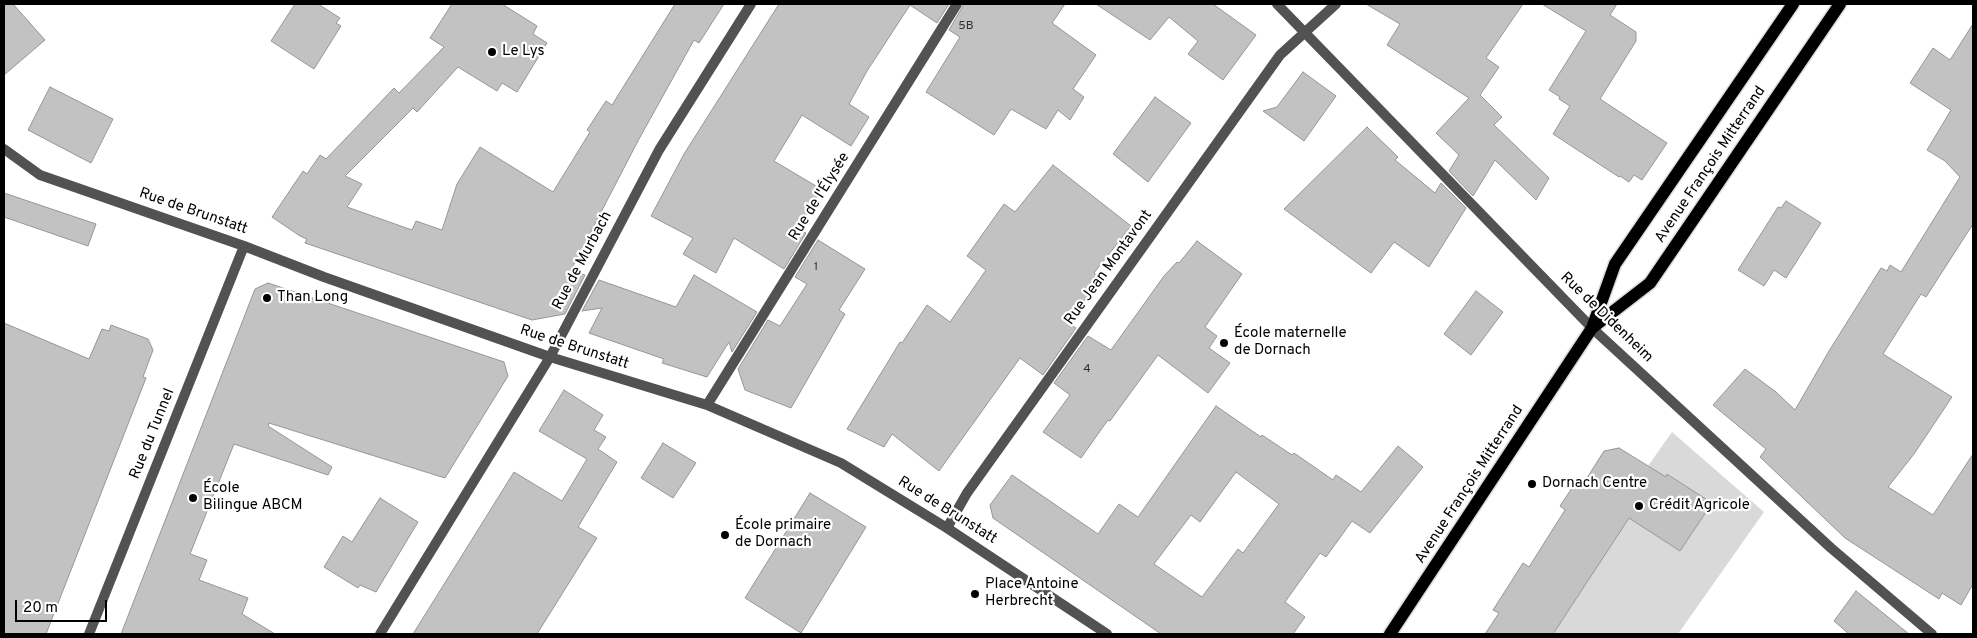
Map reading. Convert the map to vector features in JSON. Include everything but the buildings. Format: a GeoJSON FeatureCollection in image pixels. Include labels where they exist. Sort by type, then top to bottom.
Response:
{"type":"FeatureCollection","features":[{"type":"Feature","properties":{"kind":"main road","name":"Avenue François Mitterrand"},"geometry":{"type":"LineString","coordinates":[[1390,634],[1592,328],[1616,264],[1793,4]]}},
{"type":"Feature","properties":{"kind":"main road","name":"Avenue François Mitterrand"},"geometry":{"type":"LineString","coordinates":[[1592,328],[1650,283],[1840,4]]}},
{"type":"Feature","properties":{"kind":"street","name":"Rue de Murbach"},"geometry":{"type":"LineString","coordinates":[[380,634],[550,357],[659,150],[751,4]]}},
{"type":"Feature","properties":{"kind":"street","name":"Rue de l'Élysée"},"geometry":{"type":"LineString","coordinates":[[707,405],[958,4]]}},
{"type":"Feature","properties":{"kind":"street","name":"Rue de Didenheim"},"geometry":{"type":"LineString","coordinates":[[1276,4],[1592,328],[1831,548],[1932,634]]}},
{"type":"Feature","properties":{"kind":"street","name":"Rue Jean Montavont"},"geometry":{"type":"LineString","coordinates":[[947,528],[967,493],[1280,55],[1336,4]]}},
{"type":"Feature","properties":{"kind":"street","name":"Rue de Brunstatt"},"geometry":{"type":"LineString","coordinates":[[4,149],[40,175],[244,246],[324,277],[550,357],[707,405],[840,462],[947,528],[1107,634]]}},
{"type":"Feature","properties":{"kind":"street","name":"Rue du Tunnel"},"geometry":{"type":"LineString","coordinates":[[89,634],[244,246]]}},
{"type":"Feature","properties":{"kind":"shaded area"},"geometry":{"type":"Polygon","coordinates":[[[1672,432],[1764,512],[1678,634],[1553,634],[1629,518],[1680,551],[1712,503],[1668,474],[1664,480],[1648,466],[1672,432]]]}},
{"type":"Feature","properties":{"kind":"place","name":"Le Lys"},"geometry":{"type":"Point","coordinates":[492,52]}},
{"type":"Feature","properties":{"kind":"place","name":"Than Long"},"geometry":{"type":"Point","coordinates":[267,298]}},
{"type":"Feature","properties":{"kind":"place","name":"École maternelle de Dornach"},"geometry":{"type":"Point","coordinates":[1224,343]}},
{"type":"Feature","properties":{"kind":"place","name":"Dornach Centre"},"geometry":{"type":"Point","coordinates":[1532,484]}},
{"type":"Feature","properties":{"kind":"place","name":"École Bilingue ABCM"},"geometry":{"type":"Point","coordinates":[193,498]}},
{"type":"Feature","properties":{"kind":"place","name":"Crédit Agricole"},"geometry":{"type":"Point","coordinates":[1639,506]}},
{"type":"Feature","properties":{"kind":"place","name":"École primaire de Dornach"},"geometry":{"type":"Point","coordinates":[725,535]}},
{"type":"Feature","properties":{"kind":"place","name":"Place Antoine Herbrecht"},"geometry":{"type":"Point","coordinates":[975,594]}}]}
